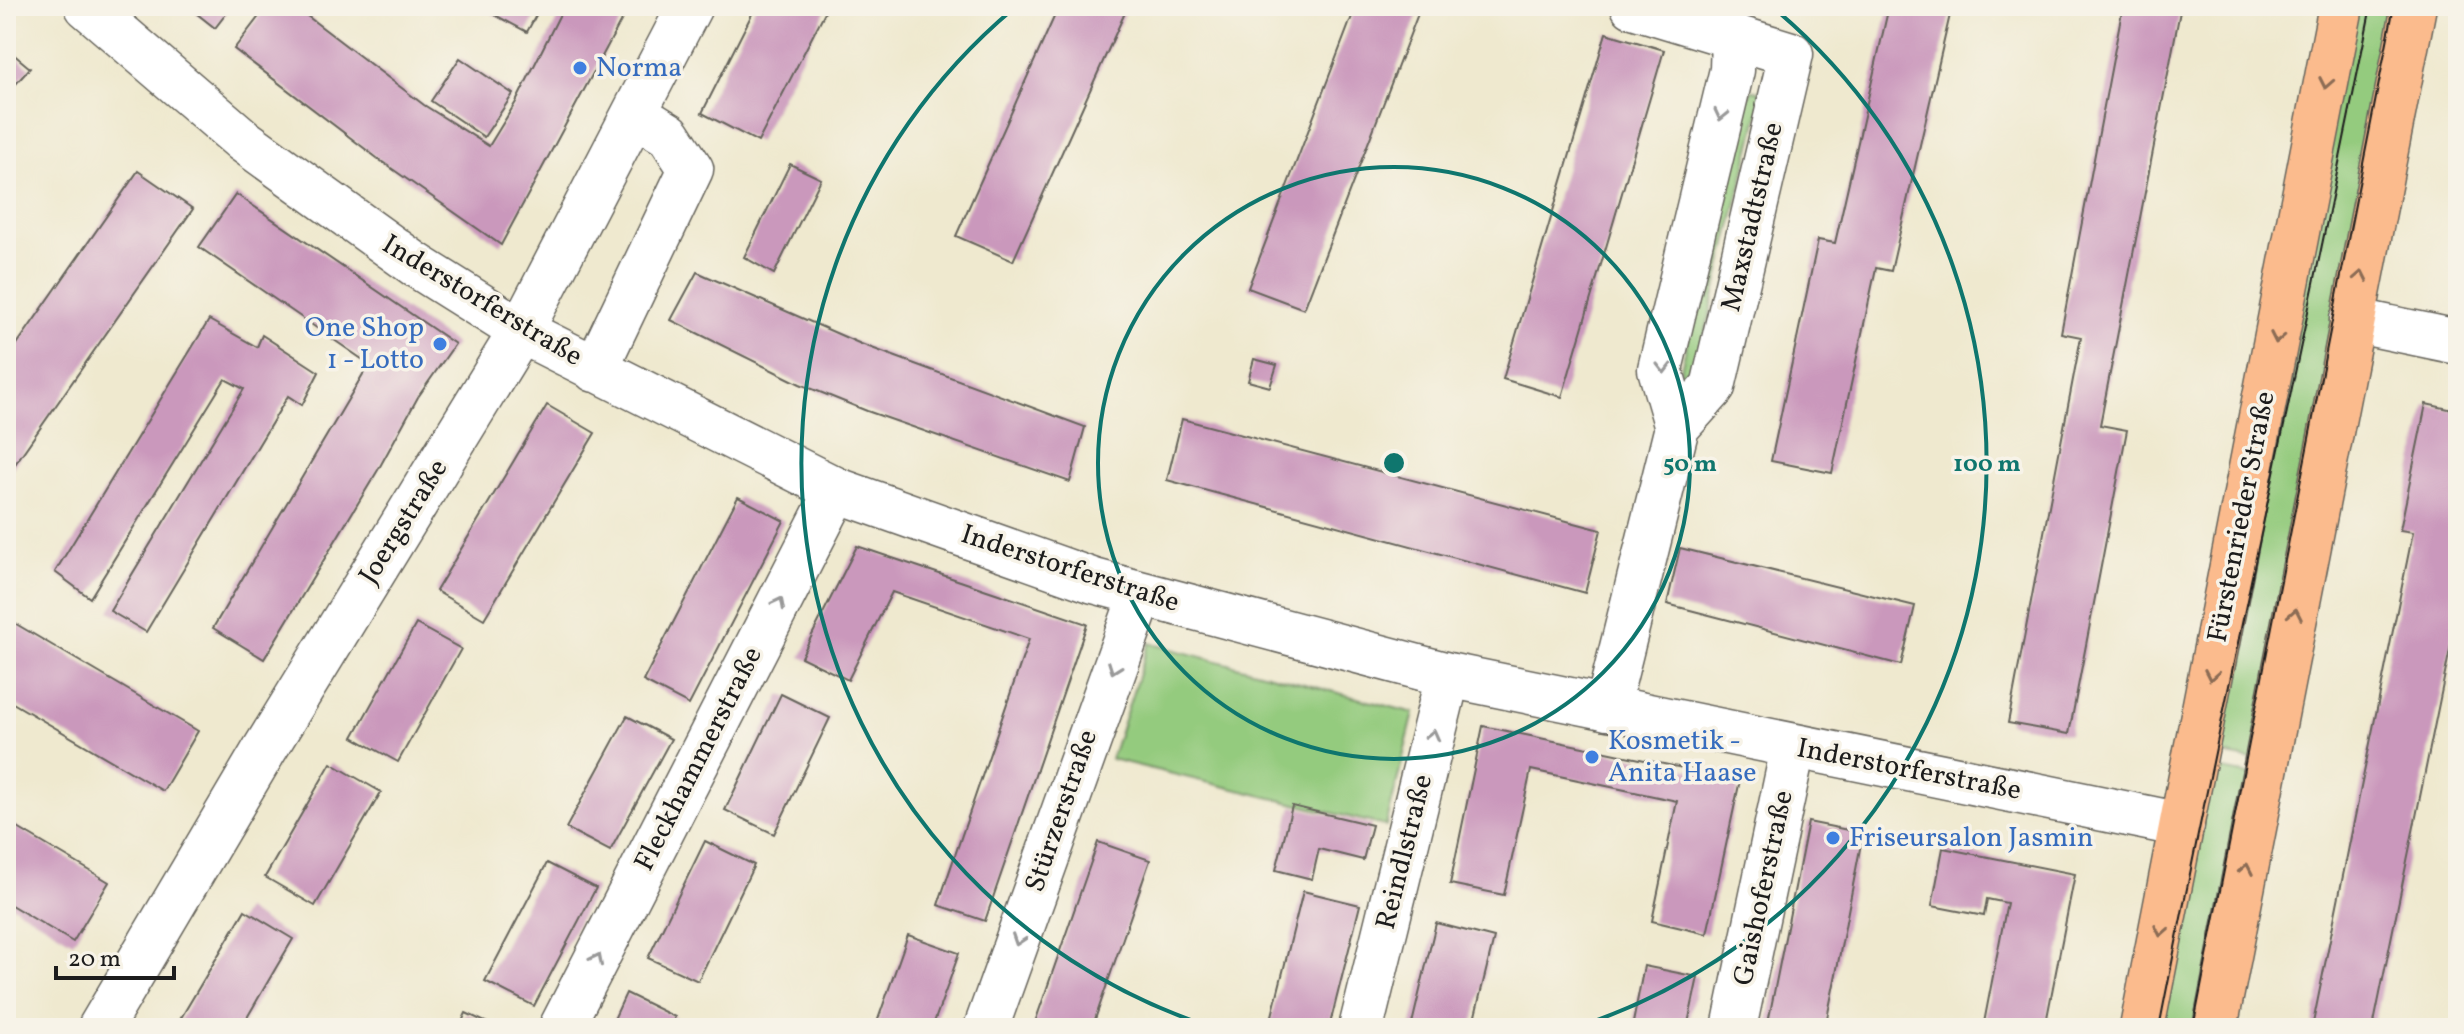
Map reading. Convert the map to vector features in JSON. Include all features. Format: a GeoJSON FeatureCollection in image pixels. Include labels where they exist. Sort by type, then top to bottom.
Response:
{"type":"FeatureCollection","features":[{"type":"Feature","properties":{"kind":"main road","name":"Fürstenrieder Straße"},"geometry":{"type":"LineString","coordinates":[[2142,1028],[2341,6]]}},
{"type":"Feature","properties":{"kind":"main road"},"geometry":{"type":"LineString","coordinates":[[2215,1028],[2414,6]]}},
{"type":"Feature","properties":{"kind":"street","name":"Inderstorferstraße"},"geometry":{"type":"LineString","coordinates":[[87,6],[252,147],[416,265],[521,331],[837,490],[1141,595],[1448,675],[1793,748],[2182,825]]}},
{"type":"Feature","properties":{"kind":"street","name":"Joergstraße"},"geometry":{"type":"LineString","coordinates":[[100,1028],[265,749],[521,331],[690,6]]}},
{"type":"Feature","properties":{"kind":"street","name":"Maxstadtstraße"},"geometry":{"type":"LineString","coordinates":[[1607,708],[1677,427],[1713,387],[1791,54],[1633,6]]}},
{"type":"Feature","properties":{"kind":"street","name":"Maxstadtstraße"},"geometry":{"type":"LineString","coordinates":[[1677,427],[1660,369],[1732,70],[1733,38]]}},
{"type":"Feature","properties":{"kind":"street"},"geometry":{"type":"LineString","coordinates":[[595,370],[691,169],[669,135],[635,114]]}},
{"type":"Feature","properties":{"kind":"street"},"geometry":{"type":"LineString","coordinates":[[2352,320],[2458,342]]}},
{"type":"Feature","properties":{"kind":"street","name":"Fleckhammerstraße"},"geometry":{"type":"LineString","coordinates":[[561,1028],[837,490]]}},
{"type":"Feature","properties":{"kind":"street","name":"Stürzerstraße"},"geometry":{"type":"LineString","coordinates":[[986,1028],[1141,595]]}},
{"type":"Feature","properties":{"kind":"street","name":"Reindlstraße"},"geometry":{"type":"LineString","coordinates":[[1361,1028],[1448,675]]}},
{"type":"Feature","properties":{"kind":"street","name":"Gaishoferstraße"},"geometry":{"type":"LineString","coordinates":[[1734,1028],[1793,748]]}},
{"type":"Feature","properties":{"kind":"green space"},"geometry":{"type":"Polygon","coordinates":[[[2353,6],[2404,6],[2254,760],[2206,751],[2353,6]]]}},
{"type":"Feature","properties":{"kind":"green space"},"geometry":{"type":"Polygon","coordinates":[[[1752,90],[1759,91],[1761,104],[1688,394],[1678,381],[1747,99],[1752,90]]]}},
{"type":"Feature","properties":{"kind":"green space"},"geometry":{"type":"Polygon","coordinates":[[[1149,643],[1414,713],[1386,826],[1111,759],[1149,643]]]}},
{"type":"Feature","properties":{"kind":"green space"},"geometry":{"type":"Polygon","coordinates":[[[2204,766],[2253,776],[2204,1028],[2155,1028],[2204,766]]]}},
{"type":"Feature","properties":{"kind":"building"},"geometry":{"type":"Polygon","coordinates":[[[202,6],[232,6],[215,28],[196,13],[202,6]]]}},
{"type":"Feature","properties":{"kind":"building"},"geometry":{"type":"Polygon","coordinates":[[[267,6],[294,6],[424,105],[489,146],[516,102],[564,6],[629,6],[501,245],[381,161],[234,49],[267,6]]]}},
{"type":"Feature","properties":{"kind":"building"},"geometry":{"type":"Polygon","coordinates":[[[478,6],[541,6],[527,32],[478,6]]]}},
{"type":"Feature","properties":{"kind":"building"},"geometry":{"type":"Polygon","coordinates":[[[756,6],[828,6],[758,142],[702,113],[756,6]]]}},
{"type":"Feature","properties":{"kind":"building"},"geometry":{"type":"Polygon","coordinates":[[[1059,6],[1128,6],[1013,261],[956,236],[1059,6]]]}},
{"type":"Feature","properties":{"kind":"building"},"geometry":{"type":"Polygon","coordinates":[[[1356,6],[1421,6],[1304,309],[1248,288],[1356,6]]]}},
{"type":"Feature","properties":{"kind":"building"},"geometry":{"type":"Polygon","coordinates":[[[1889,6],[1952,6],[1891,271],[1876,268],[1832,473],[1771,461],[1818,240],[1835,243],[1889,6]]]}},
{"type":"Feature","properties":{"kind":"building"},"geometry":{"type":"Polygon","coordinates":[[[2123,6],[2181,6],[2100,425],[2127,430],[2069,734],[2008,723],[2081,337],[2061,333],[2123,6]]]}},
{"type":"Feature","properties":{"kind":"building"},"geometry":{"type":"Polygon","coordinates":[[[1606,33],[1664,50],[1562,397],[1503,379],[1606,33]]]}},
{"type":"Feature","properties":{"kind":"building"},"geometry":{"type":"Polygon","coordinates":[[[6,48],[30,68],[6,95],[6,48]]]}},
{"type":"Feature","properties":{"kind":"building"},"geometry":{"type":"Polygon","coordinates":[[[460,58],[513,94],[484,137],[431,101],[460,58]]]}},
{"type":"Feature","properties":{"kind":"building"},"geometry":{"type":"Polygon","coordinates":[[[790,164],[821,179],[774,274],[744,257],[790,164]]]}},
{"type":"Feature","properties":{"kind":"building"},"geometry":{"type":"Polygon","coordinates":[[[138,171],[193,209],[6,477],[6,360],[138,171]]]}},
{"type":"Feature","properties":{"kind":"building"},"geometry":{"type":"Polygon","coordinates":[[[236,194],[455,344],[418,397],[378,470],[264,659],[213,628],[369,364],[199,247],[236,194]]]}},
{"type":"Feature","properties":{"kind":"building"},"geometry":{"type":"Polygon","coordinates":[[[697,272],[861,344],[1085,427],[1070,482],[867,411],[800,384],[671,320],[697,272]]]}},
{"type":"Feature","properties":{"kind":"building"},"geometry":{"type":"Polygon","coordinates":[[[209,320],[257,347],[262,335],[319,372],[302,405],[288,396],[146,632],[110,611],[244,389],[225,379],[90,598],[55,572],[209,320]]]}},
{"type":"Feature","properties":{"kind":"building"},"geometry":{"type":"Polygon","coordinates":[[[1254,359],[1277,365],[1270,387],[1248,381],[1254,359]]]}},
{"type":"Feature","properties":{"kind":"building"},"geometry":{"type":"Polygon","coordinates":[[[2426,404],[2458,411],[2458,610],[2373,1028],[2312,1028],[2413,532],[2400,530],[2426,404]]]}},
{"type":"Feature","properties":{"kind":"building"},"geometry":{"type":"Polygon","coordinates":[[[547,405],[595,433],[484,619],[436,591],[547,405]]]}},
{"type":"Feature","properties":{"kind":"building"},"geometry":{"type":"Polygon","coordinates":[[[1182,419],[1601,530],[1585,593],[1167,480],[1182,419]]]}},
{"type":"Feature","properties":{"kind":"building"},"geometry":{"type":"Polygon","coordinates":[[[738,497],[784,521],[689,705],[643,681],[738,497]]]}},
{"type":"Feature","properties":{"kind":"building"},"geometry":{"type":"Polygon","coordinates":[[[857,546],[1087,624],[985,921],[938,905],[1029,639],[892,592],[848,680],[801,657],[857,546]]]}},
{"type":"Feature","properties":{"kind":"building"},"geometry":{"type":"Polygon","coordinates":[[[1680,548],[1915,606],[1901,665],[1667,604],[1680,548]]]}},
{"type":"Feature","properties":{"kind":"building"},"geometry":{"type":"Polygon","coordinates":[[[11,621],[198,731],[163,791],[6,699],[6,630],[11,621]]]}},
{"type":"Feature","properties":{"kind":"building"},"geometry":{"type":"Polygon","coordinates":[[[416,624],[461,649],[398,762],[353,737],[416,624]]]}},
{"type":"Feature","properties":{"kind":"building"},"geometry":{"type":"Polygon","coordinates":[[[781,694],[830,718],[774,834],[725,810],[781,694]]]}},
{"type":"Feature","properties":{"kind":"building"},"geometry":{"type":"Polygon","coordinates":[[[627,716],[671,739],[610,851],[566,828],[627,716]]]}},
{"type":"Feature","properties":{"kind":"building"},"geometry":{"type":"Polygon","coordinates":[[[1483,726],[1740,780],[1707,934],[1652,921],[1677,801],[1531,770],[1504,895],[1450,884],[1483,726]]]}},
{"type":"Feature","properties":{"kind":"building"},"geometry":{"type":"Polygon","coordinates":[[[331,763],[381,792],[315,906],[265,877],[331,763]]]}},
{"type":"Feature","properties":{"kind":"building"},"geometry":{"type":"Polygon","coordinates":[[[1292,806],[1372,825],[1363,860],[1319,849],[1312,879],[1276,870],[1292,806]]]}},
{"type":"Feature","properties":{"kind":"building"},"geometry":{"type":"Polygon","coordinates":[[[6,821],[109,882],[73,942],[6,902],[6,821]]]}},
{"type":"Feature","properties":{"kind":"building"},"geometry":{"type":"Polygon","coordinates":[[[1808,822],[1863,833],[1835,979],[1825,1028],[1767,1028],[1808,822]]]}},
{"type":"Feature","properties":{"kind":"building"},"geometry":{"type":"Polygon","coordinates":[[[705,841],[754,865],[698,981],[648,958],[705,841]]]}},
{"type":"Feature","properties":{"kind":"building"},"geometry":{"type":"Polygon","coordinates":[[[1098,842],[1150,860],[1092,1028],[1033,1028],[1098,842]]]}},
{"type":"Feature","properties":{"kind":"building"},"geometry":{"type":"Polygon","coordinates":[[[1943,848],[2075,874],[2045,1028],[1983,1028],[2007,903],[1987,899],[1984,916],[1932,906],[1943,848]]]}},
{"type":"Feature","properties":{"kind":"building"},"geometry":{"type":"Polygon","coordinates":[[[547,863],[596,888],[534,1006],[485,981],[547,863]]]}},
{"type":"Feature","properties":{"kind":"building"},"geometry":{"type":"Polygon","coordinates":[[[1303,891],[1360,905],[1329,1028],[1269,1028],[1303,891]]]}},
{"type":"Feature","properties":{"kind":"building"},"geometry":{"type":"Polygon","coordinates":[[[245,910],[293,939],[241,1028],[175,1028],[245,910]]]}},
{"type":"Feature","properties":{"kind":"building"},"geometry":{"type":"Polygon","coordinates":[[[1436,923],[1494,938],[1472,1028],[1411,1028],[1436,923]]]}},
{"type":"Feature","properties":{"kind":"building"},"geometry":{"type":"Polygon","coordinates":[[[908,935],[959,953],[950,979],[932,1028],[875,1028],[908,935]]]}},
{"type":"Feature","properties":{"kind":"building"},"geometry":{"type":"Polygon","coordinates":[[[1644,966],[1698,977],[1687,1028],[1632,1028],[1644,966]]]}},
{"type":"Feature","properties":{"kind":"building"},"geometry":{"type":"Polygon","coordinates":[[[626,993],[675,1017],[670,1028],[610,1028],[626,993]]]}},
{"type":"Feature","properties":{"kind":"building"},"geometry":{"type":"Polygon","coordinates":[[[466,1013],[498,1028],[459,1028],[466,1013]]]}},
{"type":"Feature","properties":{"kind":"tram line"},"geometry":{"type":"LineString","coordinates":[[2159,1028],[2371,6]]}},
{"type":"Feature","properties":{"kind":"tram line"},"geometry":{"type":"LineString","coordinates":[[2193,1028],[2394,6]]}},
{"type":"Feature","properties":{"kind":"place","name":"Norma"},"geometry":{"type":"Point","coordinates":[580,68]}},
{"type":"Feature","properties":{"kind":"place","name":"One Shop 1 - Lotto"},"geometry":{"type":"Point","coordinates":[440,344]}},
{"type":"Feature","properties":{"kind":"place","name":"Kosmetik - Anita Haase"},"geometry":{"type":"Point","coordinates":[1592,757]}},
{"type":"Feature","properties":{"kind":"place","name":"Friseursalon Jasmin"},"geometry":{"type":"Point","coordinates":[1833,838]}}]}
